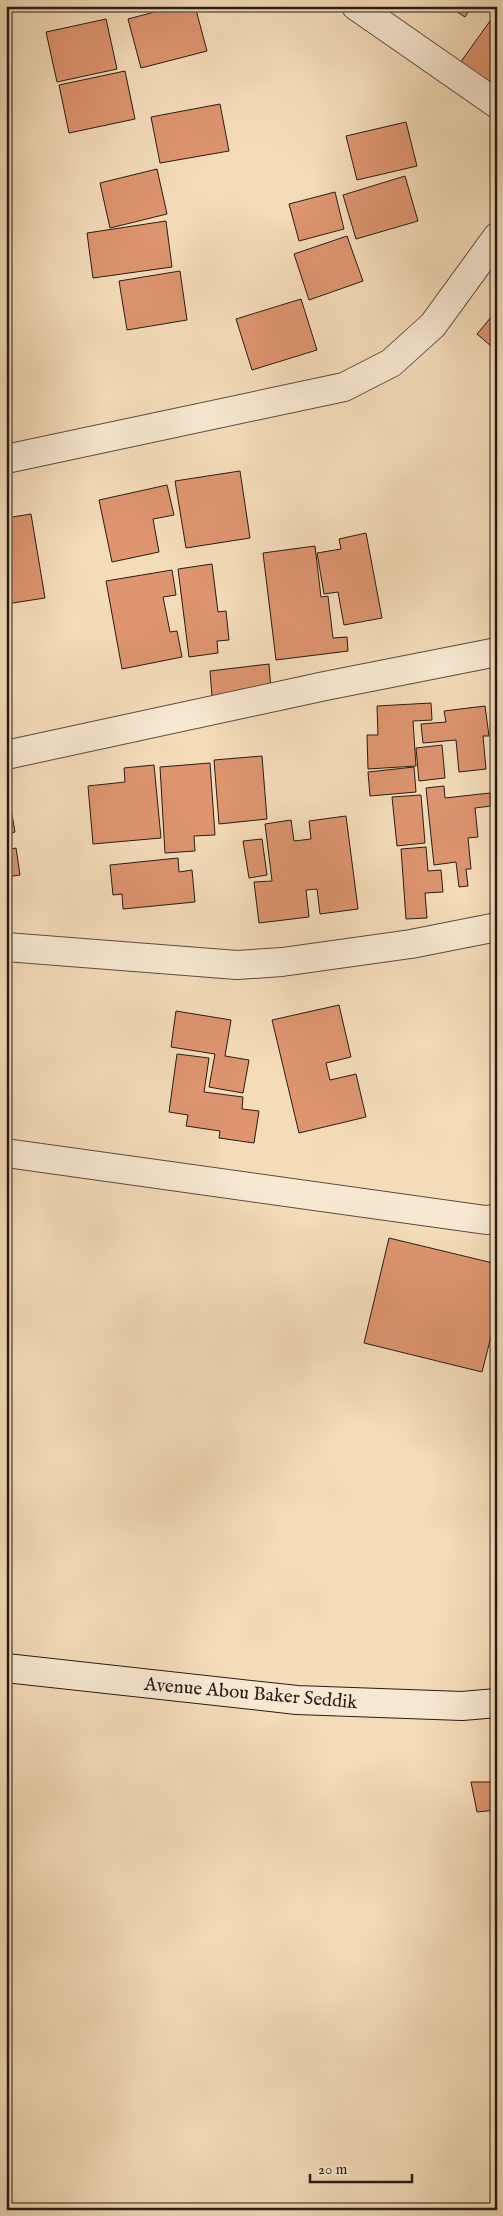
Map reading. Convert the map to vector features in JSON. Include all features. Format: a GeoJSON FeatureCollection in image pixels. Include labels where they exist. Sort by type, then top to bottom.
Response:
{"type":"FeatureCollection","features":[{"type":"Feature","properties":{"kind":"street"},"geometry":{"type":"LineString","coordinates":[[356,6],[497,104]]}},
{"type":"Feature","properties":{"kind":"street"},"geometry":{"type":"LineString","coordinates":[[6,459],[344,386],[391,363],[433,325],[497,237]]}},
{"type":"Feature","properties":{"kind":"street"},"geometry":{"type":"LineString","coordinates":[[6,754],[315,688],[497,652]]}},
{"type":"Feature","properties":{"kind":"street"},"geometry":{"type":"LineString","coordinates":[[6,947],[237,965],[282,962],[402,946],[497,927]]}},
{"type":"Feature","properties":{"kind":"street"},"geometry":{"type":"LineString","coordinates":[[6,1153],[486,1220],[497,1219]]}},
{"type":"Feature","properties":{"kind":"street","name":"Avenue Abou Baker Seddik"},"geometry":{"type":"LineString","coordinates":[[6,1668],[297,1700],[462,1706],[497,1704]]}},
{"type":"Feature","properties":{"kind":"building"},"geometry":{"type":"Polygon","coordinates":[[[177,6],[195,6],[207,51],[141,68],[128,19],[177,6]]]}},
{"type":"Feature","properties":{"kind":"building"},"geometry":{"type":"Polygon","coordinates":[[[448,6],[472,6],[465,17],[448,6]]]}},
{"type":"Feature","properties":{"kind":"building"},"geometry":{"type":"Polygon","coordinates":[[[106,19],[117,69],[57,82],[46,32],[106,19]]]}},
{"type":"Feature","properties":{"kind":"building"},"geometry":{"type":"Polygon","coordinates":[[[490,21],[497,25],[497,89],[460,63],[490,21]]]}},
{"type":"Feature","properties":{"kind":"building"},"geometry":{"type":"Polygon","coordinates":[[[125,71],[135,119],[69,133],[59,85],[125,71]]]}},
{"type":"Feature","properties":{"kind":"building"},"geometry":{"type":"Polygon","coordinates":[[[220,104],[229,151],[160,163],[151,117],[220,104]]]}},
{"type":"Feature","properties":{"kind":"building"},"geometry":{"type":"Polygon","coordinates":[[[406,122],[417,166],[357,180],[346,136],[406,122]]]}},
{"type":"Feature","properties":{"kind":"building"},"geometry":{"type":"Polygon","coordinates":[[[157,169],[167,214],[110,228],[100,183],[157,169]]]}},
{"type":"Feature","properties":{"kind":"building"},"geometry":{"type":"Polygon","coordinates":[[[405,176],[418,221],[356,239],[343,195],[405,176]]]}},
{"type":"Feature","properties":{"kind":"building"},"geometry":{"type":"Polygon","coordinates":[[[335,192],[344,229],[299,241],[289,204],[335,192]]]}},
{"type":"Feature","properties":{"kind":"building"},"geometry":{"type":"Polygon","coordinates":[[[166,221],[172,267],[93,278],[87,233],[166,221]]]}},
{"type":"Feature","properties":{"kind":"building"},"geometry":{"type":"Polygon","coordinates":[[[347,236],[363,281],[309,300],[294,254],[347,236]]]}},
{"type":"Feature","properties":{"kind":"building"},"geometry":{"type":"Polygon","coordinates":[[[180,271],[187,320],[127,330],[119,281],[180,271]]]}},
{"type":"Feature","properties":{"kind":"building"},"geometry":{"type":"Polygon","coordinates":[[[301,299],[317,350],[252,370],[236,319],[301,299]]]}},
{"type":"Feature","properties":{"kind":"building"},"geometry":{"type":"Polygon","coordinates":[[[497,310],[497,351],[477,334],[497,310]]]}},
{"type":"Feature","properties":{"kind":"building"},"geometry":{"type":"Polygon","coordinates":[[[240,471],[250,538],[186,548],[175,481],[240,471]]]}},
{"type":"Feature","properties":{"kind":"building"},"geometry":{"type":"Polygon","coordinates":[[[167,485],[174,515],[153,519],[159,552],[112,562],[99,500],[167,485]]]}},
{"type":"Feature","properties":{"kind":"building"},"geometry":{"type":"Polygon","coordinates":[[[31,514],[45,598],[6,604],[6,518],[31,514]]]}},
{"type":"Feature","properties":{"kind":"building"},"geometry":{"type":"Polygon","coordinates":[[[366,533],[382,618],[344,625],[338,592],[324,594],[317,553],[341,549],[339,539],[366,533]]]}},
{"type":"Feature","properties":{"kind":"building"},"geometry":{"type":"Polygon","coordinates":[[[315,546],[321,597],[328,596],[333,638],[347,637],[348,651],[276,660],[263,553],[315,546]]]}},
{"type":"Feature","properties":{"kind":"building"},"geometry":{"type":"Polygon","coordinates":[[[212,564],[218,612],[226,611],[229,640],[217,641],[218,653],[189,657],[178,569],[212,564]]]}},
{"type":"Feature","properties":{"kind":"building"},"geometry":{"type":"Polygon","coordinates":[[[172,570],[176,595],[163,597],[170,632],[177,631],[182,657],[122,669],[106,581],[172,570]]]}},
{"type":"Feature","properties":{"kind":"building"},"geometry":{"type":"Polygon","coordinates":[[[269,664],[271,690],[212,696],[210,671],[269,664]]]}},
{"type":"Feature","properties":{"kind":"building"},"geometry":{"type":"Polygon","coordinates":[[[431,703],[432,720],[413,721],[416,766],[368,769],[367,735],[378,735],[377,706],[431,703]]]}},
{"type":"Feature","properties":{"kind":"building"},"geometry":{"type":"Polygon","coordinates":[[[485,706],[489,736],[483,736],[486,769],[459,772],[456,740],[423,743],[421,724],[446,722],[444,711],[485,706]]]}},
{"type":"Feature","properties":{"kind":"building"},"geometry":{"type":"Polygon","coordinates":[[[442,745],[445,778],[419,781],[416,748],[442,745]]]}},
{"type":"Feature","properties":{"kind":"building"},"geometry":{"type":"Polygon","coordinates":[[[262,756],[267,819],[219,824],[214,760],[262,756]]]}},
{"type":"Feature","properties":{"kind":"building"},"geometry":{"type":"Polygon","coordinates":[[[210,763],[215,835],[194,836],[195,851],[165,853],[160,767],[210,763]]]}},
{"type":"Feature","properties":{"kind":"building"},"geometry":{"type":"Polygon","coordinates":[[[154,765],[161,838],[93,844],[88,786],[125,782],[124,768],[154,765]]]}},
{"type":"Feature","properties":{"kind":"building"},"geometry":{"type":"Polygon","coordinates":[[[414,767],[416,792],[370,796],[368,772],[414,767]]]}},
{"type":"Feature","properties":{"kind":"building"},"geometry":{"type":"Polygon","coordinates":[[[444,786],[445,798],[490,793],[491,806],[475,808],[478,837],[468,838],[471,869],[466,869],[468,886],[459,887],[456,862],[434,865],[426,788],[444,786]]]}},
{"type":"Feature","properties":{"kind":"building"},"geometry":{"type":"Polygon","coordinates":[[[421,795],[425,843],[397,846],[392,797],[421,795]]]}},
{"type":"Feature","properties":{"kind":"building"},"geometry":{"type":"Polygon","coordinates":[[[6,803],[10,803],[15,832],[6,834],[6,803]]]}},
{"type":"Feature","properties":{"kind":"building"},"geometry":{"type":"Polygon","coordinates":[[[346,816],[358,909],[320,914],[317,889],[306,890],[309,917],[259,923],[254,882],[272,881],[265,824],[291,820],[294,841],[311,839],[309,821],[346,816]]]}},
{"type":"Feature","properties":{"kind":"building"},"geometry":{"type":"Polygon","coordinates":[[[6,839],[7,850],[16,848],[20,875],[6,877],[6,839]]]}},
{"type":"Feature","properties":{"kind":"building"},"geometry":{"type":"Polygon","coordinates":[[[262,839],[267,875],[249,878],[243,841],[262,839]]]}},
{"type":"Feature","properties":{"kind":"building"},"geometry":{"type":"Polygon","coordinates":[[[426,847],[428,871],[441,870],[443,892],[425,893],[427,918],[406,919],[401,849],[426,847]]]}},
{"type":"Feature","properties":{"kind":"building"},"geometry":{"type":"Polygon","coordinates":[[[178,858],[179,872],[192,870],[195,902],[123,909],[122,894],[113,895],[110,865],[178,858]]]}},
{"type":"Feature","properties":{"kind":"building"},"geometry":{"type":"Polygon","coordinates":[[[339,1005],[351,1057],[326,1063],[330,1080],[356,1074],[366,1117],[299,1133],[272,1020],[339,1005]]]}},
{"type":"Feature","properties":{"kind":"building"},"geometry":{"type":"Polygon","coordinates":[[[176,1011],[231,1020],[225,1056],[249,1060],[243,1093],[209,1087],[215,1054],[171,1047],[176,1011]]]}},
{"type":"Feature","properties":{"kind":"building"},"geometry":{"type":"Polygon","coordinates":[[[177,1054],[209,1058],[204,1092],[243,1097],[242,1109],[259,1111],[254,1143],[219,1138],[220,1131],[186,1126],[188,1115],[169,1112],[177,1054]]]}},
{"type":"Feature","properties":{"kind":"building"},"geometry":{"type":"Polygon","coordinates":[[[389,1238],[497,1264],[497,1313],[482,1372],[364,1343],[389,1238]]]}},
{"type":"Feature","properties":{"kind":"building"},"geometry":{"type":"Polygon","coordinates":[[[471,1782],[497,1782],[497,1810],[477,1812],[471,1782]]]}}]}
